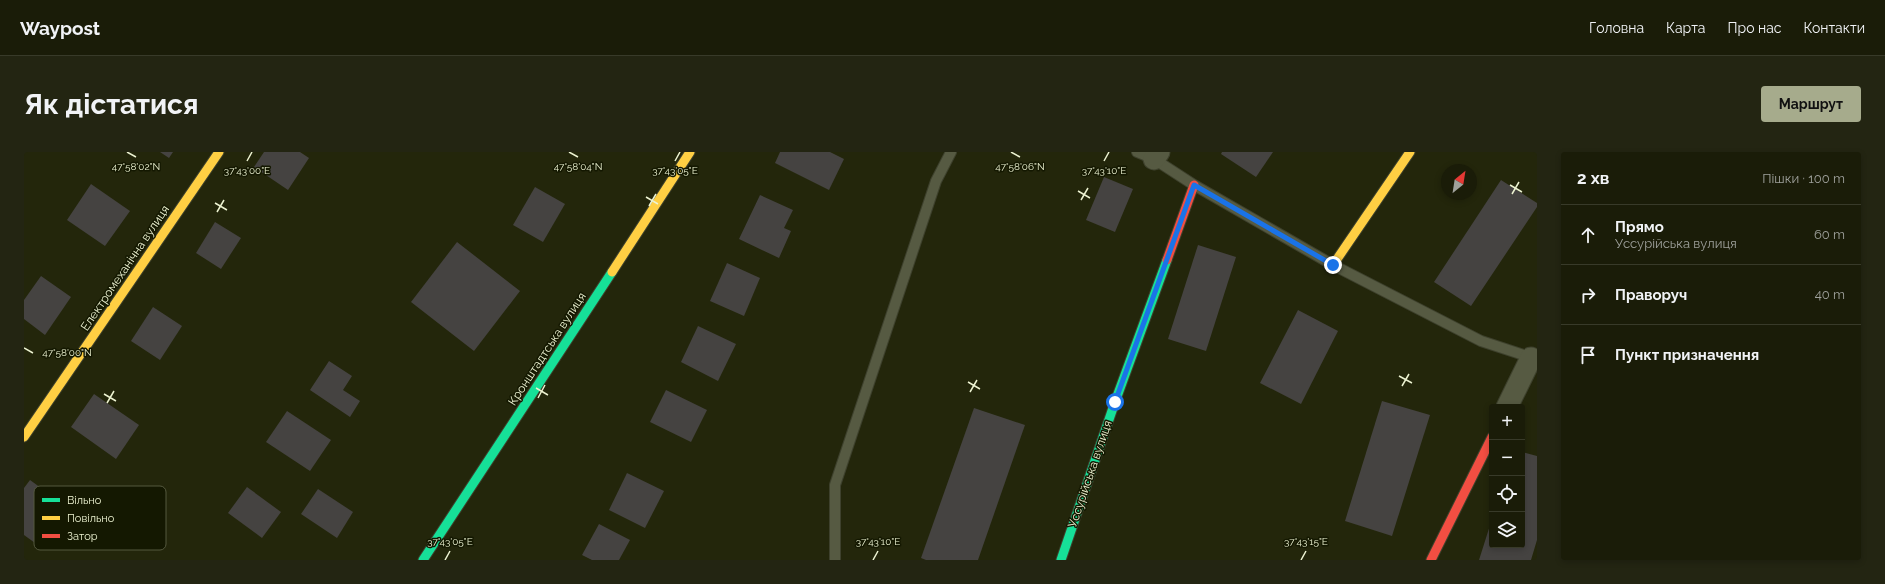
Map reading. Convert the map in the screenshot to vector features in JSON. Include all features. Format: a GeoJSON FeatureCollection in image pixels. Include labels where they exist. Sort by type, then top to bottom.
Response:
{"type":"FeatureCollection","features":[{"type":"Feature","properties":{"kind":"street","name":"Електромеханічна вулиця"},"geometry":{"type":"LineString","coordinates":[[24,438],[219,152]]}},
{"type":"Feature","properties":{"kind":"street","name":"Кронштадтська вулиця"},"geometry":{"type":"LineString","coordinates":[[423,560],[690,152]]}},
{"type":"Feature","properties":{"kind":"street"},"geometry":{"type":"LineString","coordinates":[[1333,265],[1410,152]]}},
{"type":"Feature","properties":{"kind":"street","name":"Уссурійська вулиця"},"geometry":{"type":"LineString","coordinates":[[1061,560],[1115,402],[1194,185]]}},
{"type":"Feature","properties":{"kind":"street"},"geometry":{"type":"LineString","coordinates":[[1509,404],[1534,358]]}},
{"type":"Feature","properties":{"kind":"street"},"geometry":{"type":"LineString","coordinates":[[1431,560],[1491,440]]}},
{"type":"Feature","properties":{"kind":"lane"},"geometry":{"type":"LineString","coordinates":[[835,560],[835,485],[936,181],[951,152]]}},
{"type":"Feature","properties":{"kind":"lane"},"geometry":{"type":"LineString","coordinates":[[1150,154],[1194,185],[1333,265],[1481,341],[1534,358]]}},
{"type":"Feature","properties":{"kind":"building"},"geometry":{"type":"Polygon","coordinates":[[[160,152],[173,152],[169,158],[160,152]]]}},
{"type":"Feature","properties":{"kind":"building"},"geometry":{"type":"Polygon","coordinates":[[[264,152],[300,152],[309,158],[288,190],[254,167],[264,152]]]}},
{"type":"Feature","properties":{"kind":"building"},"geometry":{"type":"Polygon","coordinates":[[[780,152],[830,152],[844,159],[829,190],[775,163],[780,152]]]}},
{"type":"Feature","properties":{"kind":"building"},"geometry":{"type":"Polygon","coordinates":[[[1222,152],[1273,152],[1256,177],[1221,154],[1222,152]]]}},
{"type":"Feature","properties":{"kind":"building"},"geometry":{"type":"Polygon","coordinates":[[[1104,177],[1133,189],[1115,232],[1086,220],[1104,177]]]}},
{"type":"Feature","properties":{"kind":"building"},"geometry":{"type":"Polygon","coordinates":[[[1501,180],[1537,203],[1537,207],[1471,306],[1434,282],[1501,180]]]}},
{"type":"Feature","properties":{"kind":"building"},"geometry":{"type":"Polygon","coordinates":[[[91,184],[130,211],[105,246],[67,220],[91,184]]]}},
{"type":"Feature","properties":{"kind":"building"},"geometry":{"type":"Polygon","coordinates":[[[535,187],[565,204],[543,242],[513,225],[535,187]]]}},
{"type":"Feature","properties":{"kind":"building"},"geometry":{"type":"Polygon","coordinates":[[[760,195],[793,210],[784,228],[791,231],[779,258],[739,239],[760,195]]]}},
{"type":"Feature","properties":{"kind":"building"},"geometry":{"type":"Polygon","coordinates":[[[215,222],[241,238],[221,269],[196,253],[215,222]]]}},
{"type":"Feature","properties":{"kind":"building"},"geometry":{"type":"Polygon","coordinates":[[[457,242],[520,291],[474,351],[411,302],[457,242]]]}},
{"type":"Feature","properties":{"kind":"building"},"geometry":{"type":"Polygon","coordinates":[[[1198,245],[1236,257],[1206,351],[1168,339],[1198,245]]]}},
{"type":"Feature","properties":{"kind":"building"},"geometry":{"type":"Polygon","coordinates":[[[727,263],[760,278],[744,316],[710,301],[727,263]]]}},
{"type":"Feature","properties":{"kind":"building"},"geometry":{"type":"Polygon","coordinates":[[[41,276],[71,297],[45,335],[24,319],[24,300],[41,276]]]}},
{"type":"Feature","properties":{"kind":"building"},"geometry":{"type":"Polygon","coordinates":[[[153,307],[182,326],[160,360],[131,341],[153,307]]]}},
{"type":"Feature","properties":{"kind":"building"},"geometry":{"type":"Polygon","coordinates":[[[1298,310],[1338,331],[1301,404],[1260,383],[1298,310]]]}},
{"type":"Feature","properties":{"kind":"building"},"geometry":{"type":"Polygon","coordinates":[[[698,326],[736,344],[718,381],[681,362],[698,326]]]}},
{"type":"Feature","properties":{"kind":"building"},"geometry":{"type":"Polygon","coordinates":[[[329,361],[352,376],[343,390],[360,401],[350,417],[310,390],[329,361]]]}},
{"type":"Feature","properties":{"kind":"building"},"geometry":{"type":"Polygon","coordinates":[[[666,390],[707,410],[691,442],[650,422],[666,390]]]}},
{"type":"Feature","properties":{"kind":"building"},"geometry":{"type":"Polygon","coordinates":[[[94,394],[139,425],[116,459],[71,427],[94,394]]]}},
{"type":"Feature","properties":{"kind":"building"},"geometry":{"type":"Polygon","coordinates":[[[1382,401],[1430,415],[1392,536],[1345,521],[1382,401]]]}},
{"type":"Feature","properties":{"kind":"building"},"geometry":{"type":"Polygon","coordinates":[[[974,408],[1025,425],[978,560],[926,560],[921,558],[974,408]]]}},
{"type":"Feature","properties":{"kind":"building"},"geometry":{"type":"Polygon","coordinates":[[[287,411],[331,440],[310,471],[266,442],[287,411]]]}},
{"type":"Feature","properties":{"kind":"building"},"geometry":{"type":"Polygon","coordinates":[[[1525,453],[1537,456],[1537,540],[1531,560],[1479,560],[1489,528],[1489,548],[1525,548],[1525,453]]]}},
{"type":"Feature","properties":{"kind":"building"},"geometry":{"type":"Polygon","coordinates":[[[627,473],[664,491],[645,528],[609,510],[627,473]]]}},
{"type":"Feature","properties":{"kind":"building"},"geometry":{"type":"Polygon","coordinates":[[[30,480],[38,486],[34,486],[34,542],[24,535],[24,488],[30,480]]]}},
{"type":"Feature","properties":{"kind":"building"},"geometry":{"type":"Polygon","coordinates":[[[247,487],[281,512],[262,538],[228,513],[247,487]]]}},
{"type":"Feature","properties":{"kind":"building"},"geometry":{"type":"Polygon","coordinates":[[[318,489],[353,512],[337,538],[301,514],[318,489]]]}},
{"type":"Feature","properties":{"kind":"building"},"geometry":{"type":"Polygon","coordinates":[[[599,524],[630,540],[619,560],[592,560],[582,555],[599,524]]]}},
{"type":"Feature","properties":{"kind":"traffic: fast"},"geometry":{"type":"LineString","coordinates":[[1061,560],[1115,402],[1167,260]]}},
{"type":"Feature","properties":{"kind":"traffic: fast"},"geometry":{"type":"LineString","coordinates":[[423,560],[612,272]]}},
{"type":"Feature","properties":{"kind":"traffic: slow"},"geometry":{"type":"LineString","coordinates":[[24,437],[219,152]]}},
{"type":"Feature","properties":{"kind":"traffic: slow"},"geometry":{"type":"LineString","coordinates":[[612,272],[690,152]]}},
{"type":"Feature","properties":{"kind":"traffic: slow"},"geometry":{"type":"LineString","coordinates":[[1333,265],[1410,152]]}},
{"type":"Feature","properties":{"kind":"traffic: jam"},"geometry":{"type":"LineString","coordinates":[[1167,260],[1194,185]]}},
{"type":"Feature","properties":{"kind":"traffic: jam"},"geometry":{"type":"LineString","coordinates":[[1431,560],[1491,440]]}},
{"type":"Feature","properties":{"kind":"route"},"geometry":{"type":"LineString","coordinates":[[1115,402],[1194,185],[1333,265]]}}]}
